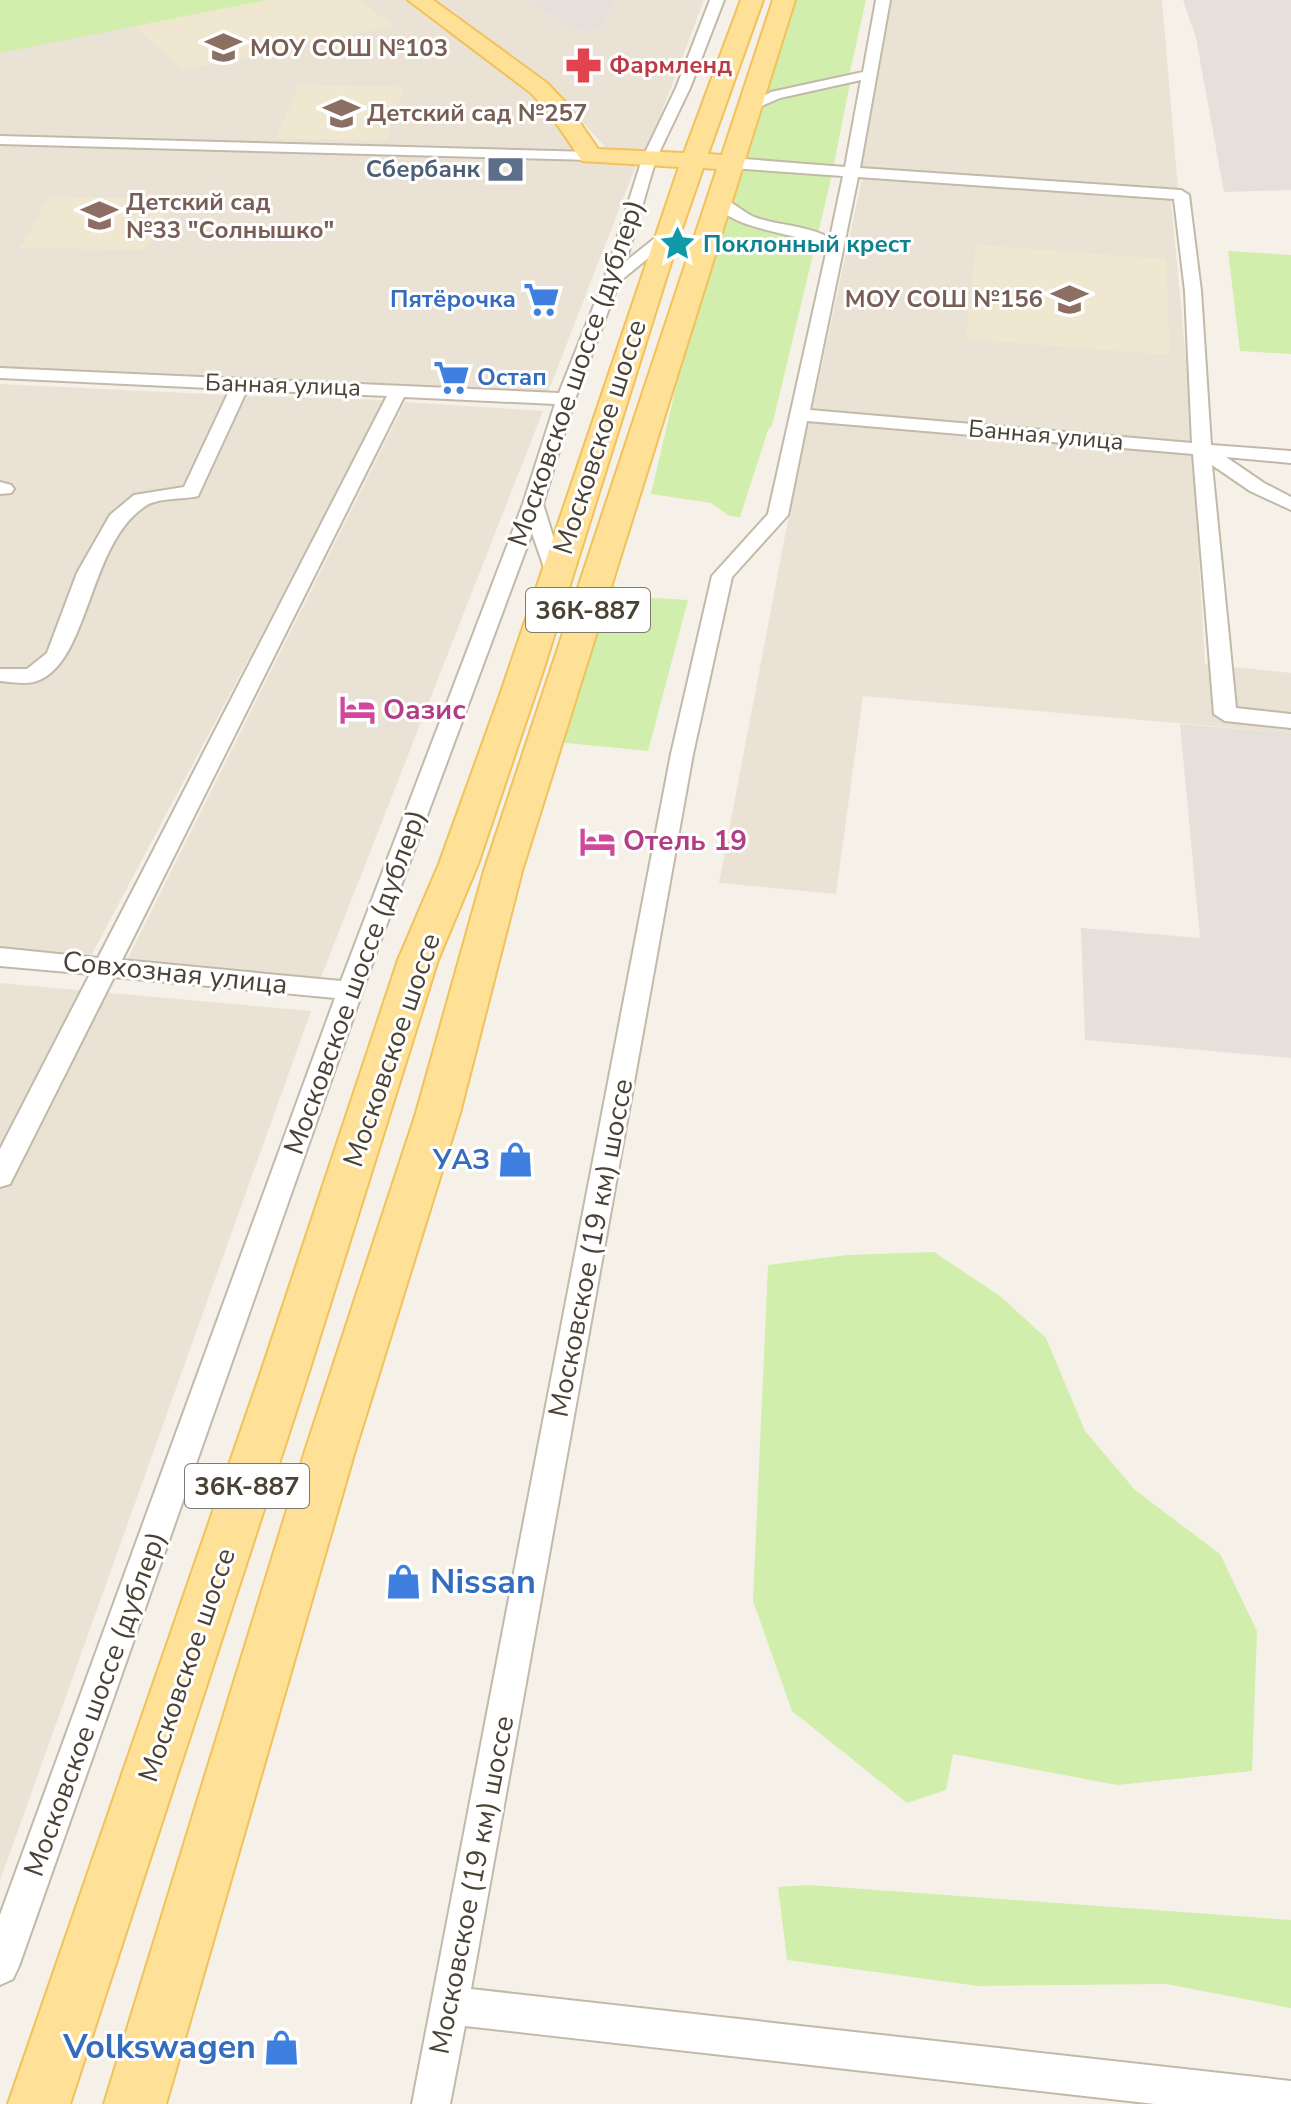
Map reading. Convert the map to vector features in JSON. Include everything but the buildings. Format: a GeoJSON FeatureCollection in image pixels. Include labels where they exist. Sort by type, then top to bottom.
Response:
{"type":"FeatureCollection","features":[{"type":"Feature","properties":{"kind":"main road"},"geometry":{"type":"LineString","coordinates":[[419,0],[539,88],[559,109],[591,156],[731,163]]}},
{"type":"Feature","properties":{"kind":"main road","name":"Московское шоссе"},"geometry":{"type":"LineString","coordinates":[[135,2104],[330,1451],[438,1113],[488,922],[480,871],[555,575],[694,161],[694,108],[752,0]]}},
{"type":"Feature","properties":{"kind":"main road","name":"Московское шоссе"},"geometry":{"type":"LineString","coordinates":[[39,2104],[283,1378],[418,960],[439,917],[480,871],[719,202],[784,0]]}},
{"type":"Feature","properties":{"kind":"main road"},"geometry":{"type":"LineString","coordinates":[[439,917],[453,908],[471,906],[482,911],[488,922]]}},
{"type":"Feature","properties":{"kind":"street","name":"Московское шоссе (дублер)"},"geometry":{"type":"LineString","coordinates":[[0,1966],[350,991],[533,504],[566,399],[612,280],[649,159],[694,108],[717,0]]}},
{"type":"Feature","properties":{"kind":"street","name":"Московское (19 км) шоссе"},"geometry":{"type":"LineString","coordinates":[[431,2104],[685,740],[722,576],[738,556],[762,537],[778,515],[852,171],[883,0]]}},
{"type":"Feature","properties":{"kind":"street"},"geometry":{"type":"LineString","coordinates":[[752,106],[776,95],[867,75]]}},
{"type":"Feature","properties":{"kind":"street"},"geometry":{"type":"LineString","coordinates":[[0,140],[591,156]]}},
{"type":"Feature","properties":{"kind":"street"},"geometry":{"type":"LineString","coordinates":[[731,163],[1181,195],[1187,226],[1225,714],[1291,721]]}},
{"type":"Feature","properties":{"kind":"street"},"geometry":{"type":"LineString","coordinates":[[719,202],[748,220],[813,235],[835,247]]}},
{"type":"Feature","properties":{"kind":"street"},"geometry":{"type":"LineString","coordinates":[[612,280],[666,237]]}},
{"type":"Feature","properties":{"kind":"street","name":"Банная улица"},"geometry":{"type":"LineString","coordinates":[[0,373],[566,399]]}},
{"type":"Feature","properties":{"kind":"street"},"geometry":{"type":"LineString","coordinates":[[0,675],[32,676],[57,656],[87,573],[117,519],[141,499],[191,492],[241,384]]}},
{"type":"Feature","properties":{"kind":"street"},"geometry":{"type":"LineString","coordinates":[[0,1176],[399,390]]}},
{"type":"Feature","properties":{"kind":"street","name":"Банная улица"},"geometry":{"type":"LineString","coordinates":[[800,415],[1291,457]]}},
{"type":"Feature","properties":{"kind":"street"},"geometry":{"type":"LineString","coordinates":[[1202,449],[1257,487],[1291,504]]}},
{"type":"Feature","properties":{"kind":"street"},"geometry":{"type":"LineString","coordinates":[[533,504],[555,575]]}},
{"type":"Feature","properties":{"kind":"street","name":"Совхозная улица"},"geometry":{"type":"LineString","coordinates":[[0,957],[350,991]]}},
{"type":"Feature","properties":{"kind":"street"},"geometry":{"type":"LineString","coordinates":[[449,2005],[1291,2100]]}},
{"type":"Feature","properties":{"kind":"shaded area"},"geometry":{"type":"Polygon","coordinates":[[[0,0],[412,0],[526,83],[577,151],[0,136],[0,0]]]}},
{"type":"Feature","properties":{"kind":"shaded area","name":"МОУ СОШ №103"},"geometry":{"type":"Polygon","coordinates":[[[266,0],[359,0],[394,26],[183,70],[135,26],[266,0]]]}},
{"type":"Feature","properties":{"kind":"shaded area"},"geometry":{"type":"Polygon","coordinates":[[[432,0],[531,0],[573,32],[602,30],[616,0],[704,0],[645,157],[612,155],[546,81],[432,0]]]}},
{"type":"Feature","properties":{"kind":"shaded area"},"geometry":{"type":"Polygon","coordinates":[[[531,0],[616,0],[602,30],[573,32],[531,0]]]}},
{"type":"Feature","properties":{"kind":"shaded area"},"geometry":{"type":"Polygon","coordinates":[[[889,0],[1162,0],[1178,188],[860,168],[889,0]]]}},
{"type":"Feature","properties":{"kind":"shaded area"},"geometry":{"type":"Polygon","coordinates":[[[1183,0],[1291,0],[1291,190],[1224,192],[1196,38],[1183,0]]]}},
{"type":"Feature","properties":{"kind":"shaded area","name":"Детский сад №257"},"geometry":{"type":"Polygon","coordinates":[[[299,85],[404,87],[386,141],[276,138],[299,85]]]}},
{"type":"Feature","properties":{"kind":"shaded area"},"geometry":{"type":"Polygon","coordinates":[[[0,144],[493,156],[636,166],[548,392],[0,367],[0,144]]]}},
{"type":"Feature","properties":{"kind":"shaded area"},"geometry":{"type":"Polygon","coordinates":[[[862,178],[1171,199],[1194,445],[812,411],[862,178]]]}},
{"type":"Feature","properties":{"kind":"shaded area","name":"Детский сад №33 \"Солнышко\""},"geometry":{"type":"Polygon","coordinates":[[[49,197],[170,199],[146,250],[20,248],[49,197]]]}},
{"type":"Feature","properties":{"kind":"shaded area","name":"МОУ СОШ №156"},"geometry":{"type":"Polygon","coordinates":[[[976,245],[1166,259],[1170,355],[966,339],[976,245]]]}},
{"type":"Feature","properties":{"kind":"shaded area"},"geometry":{"type":"Polygon","coordinates":[[[0,384],[230,395],[186,488],[134,496],[107,519],[56,647],[34,671],[0,672],[0,384]]]}},
{"type":"Feature","properties":{"kind":"shaded area"},"geometry":{"type":"Polygon","coordinates":[[[244,396],[386,400],[91,956],[0,947],[0,679],[45,680],[126,519],[148,503],[198,495],[244,396]]]}},
{"type":"Feature","properties":{"kind":"shaded area"},"geometry":{"type":"Polygon","coordinates":[[[405,402],[543,411],[320,980],[126,962],[405,402]]]}},
{"type":"Feature","properties":{"kind":"shaded area"},"geometry":{"type":"Polygon","coordinates":[[[807,420],[1193,452],[1205,664],[1291,673],[1291,733],[863,696],[836,894],[719,883],[807,420]]]}},
{"type":"Feature","properties":{"kind":"shaded area"},"geometry":{"type":"Polygon","coordinates":[[[1180,724],[1291,733],[1291,1058],[1085,1040],[1081,928],[1200,938],[1180,724]]]}},
{"type":"Feature","properties":{"kind":"shaded area"},"geometry":{"type":"Polygon","coordinates":[[[0,983],[311,1011],[0,1881],[0,983]]]}},
{"type":"Feature","properties":{"kind":"green space"},"geometry":{"type":"Polygon","coordinates":[[[0,0],[266,0],[0,53],[0,0]]]}},
{"type":"Feature","properties":{"kind":"green space"},"geometry":{"type":"Polygon","coordinates":[[[783,0],[866,0],[849,76],[754,96],[783,0]]]}},
{"type":"Feature","properties":{"kind":"green space"},"geometry":{"type":"Polygon","coordinates":[[[850,83],[831,179],[772,426],[768,430],[740,517],[729,516],[711,503],[651,494],[719,202],[750,112],[770,102],[850,83]]]}},
{"type":"Feature","properties":{"kind":"green space"},"geometry":{"type":"Polygon","coordinates":[[[1228,251],[1291,255],[1291,354],[1240,351],[1228,251]]]}},
{"type":"Feature","properties":{"kind":"green space"},"geometry":{"type":"Polygon","coordinates":[[[609,582],[627,596],[688,600],[648,751],[557,742],[609,582]]]}},
{"type":"Feature","properties":{"kind":"green space"},"geometry":{"type":"Polygon","coordinates":[[[934,1252],[1000,1296],[1046,1338],[1085,1431],[1135,1490],[1220,1554],[1257,1631],[1252,1771],[1117,1785],[953,1754],[946,1790],[907,1803],[792,1711],[753,1601],[768,1265],[847,1255],[934,1252]]]}},
{"type":"Feature","properties":{"kind":"green space"},"geometry":{"type":"Polygon","coordinates":[[[808,1885],[1291,1920],[1291,2008],[1166,1984],[978,1986],[787,1960],[778,1887],[808,1885]]]}},
{"type":"Feature","properties":{"kind":"place","name":"МОУ СОШ №103"},"geometry":{"type":"Point","coordinates":[224,48]}},
{"type":"Feature","properties":{"kind":"place","name":"Фармленд"},"geometry":{"type":"Point","coordinates":[583,65]}},
{"type":"Feature","properties":{"kind":"place","name":"Детский сад №257"},"geometry":{"type":"Point","coordinates":[341,113]}},
{"type":"Feature","properties":{"kind":"place","name":"Сбербанк"},"geometry":{"type":"Point","coordinates":[506,169]}},
{"type":"Feature","properties":{"kind":"place","name":"Детский сад №33 \"Солнышко\""},"geometry":{"type":"Point","coordinates":[100,216]}},
{"type":"Feature","properties":{"kind":"place","name":"Поклонный крест"},"geometry":{"type":"Point","coordinates":[677,244]}},
{"type":"Feature","properties":{"kind":"place","name":"Пятёрочка"},"geometry":{"type":"Point","coordinates":[542,299]}},
{"type":"Feature","properties":{"kind":"place","name":"МОУ СОШ №156"},"geometry":{"type":"Point","coordinates":[1069,299]}},
{"type":"Feature","properties":{"kind":"place","name":"Остап"},"geometry":{"type":"Point","coordinates":[451,377]}},
{"type":"Feature","properties":{"kind":"place","name":"Оазис"},"geometry":{"type":"Point","coordinates":[357,710]}},
{"type":"Feature","properties":{"kind":"place","name":"Отель 19"},"geometry":{"type":"Point","coordinates":[597,841]}},
{"type":"Feature","properties":{"kind":"place","name":"УАЗ"},"geometry":{"type":"Point","coordinates":[516,1160]}},
{"type":"Feature","properties":{"kind":"place","name":"Nissan"},"geometry":{"type":"Point","coordinates":[404,1582]}},
{"type":"Feature","properties":{"kind":"place","name":"Volkswagen"},"geometry":{"type":"Point","coordinates":[282,2047]}}]}
